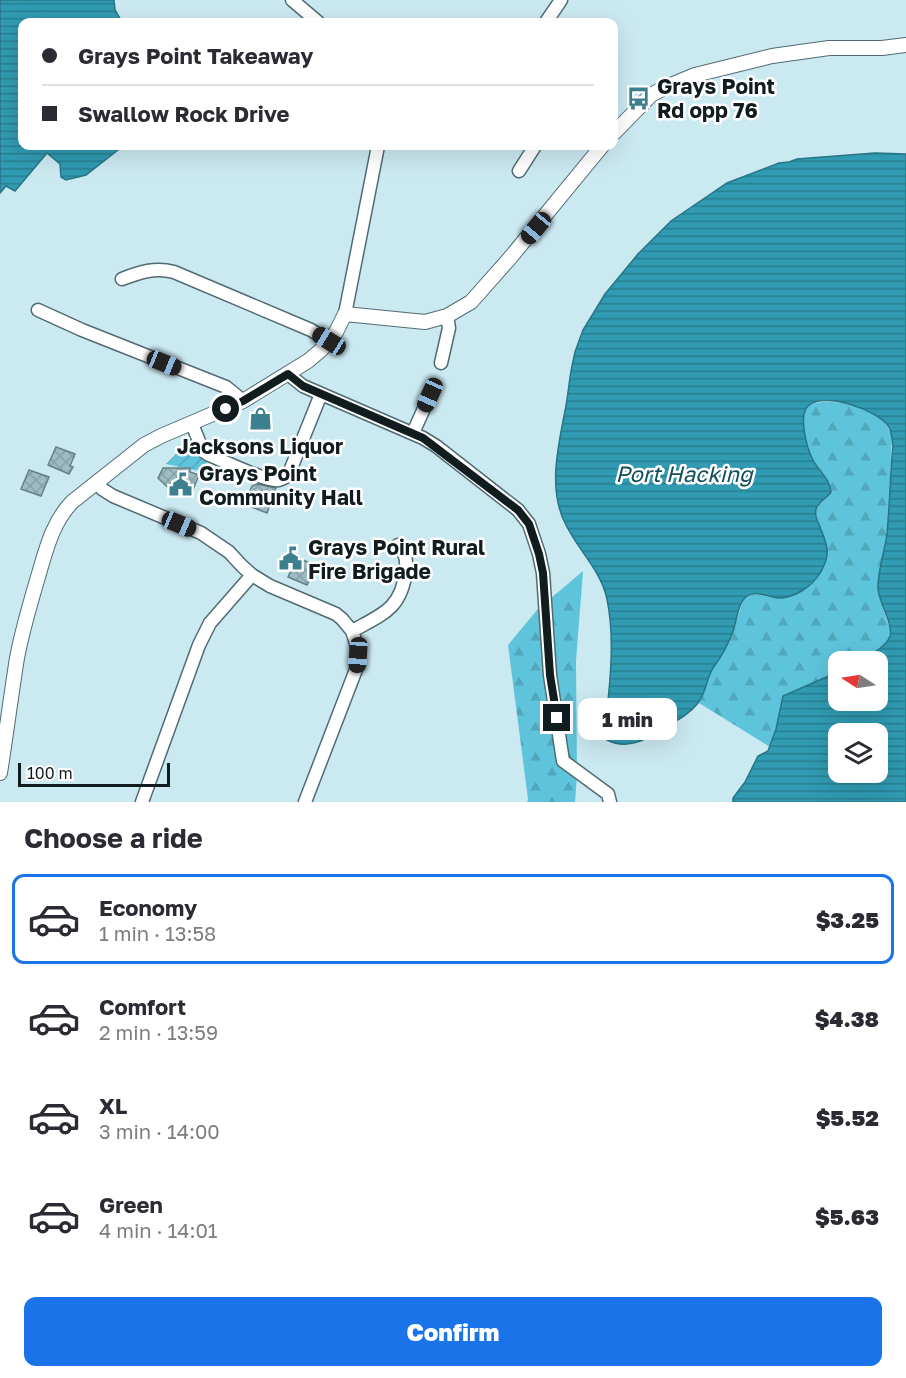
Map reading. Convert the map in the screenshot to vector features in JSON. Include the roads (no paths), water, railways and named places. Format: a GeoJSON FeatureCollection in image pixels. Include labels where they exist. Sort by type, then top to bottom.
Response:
{"type":"FeatureCollection","features":[{"type":"Feature","properties":{"kind":"street"},"geometry":{"type":"LineString","coordinates":[[292,0],[313,18]]}},
{"type":"Feature","properties":{"kind":"street"},"geometry":{"type":"LineString","coordinates":[[549,18],[561,0]]}},
{"type":"Feature","properties":{"kind":"street"},"geometry":{"type":"LineString","coordinates":[[618,129],[651,95],[695,75],[772,56],[829,48],[882,48],[906,45]]}},
{"type":"Feature","properties":{"kind":"street"},"geometry":{"type":"LineString","coordinates":[[0,773],[18,656],[54,526],[72,502],[144,445],[243,401],[308,361],[329,341],[345,314],[377,150]]}},
{"type":"Feature","properties":{"kind":"street"},"geometry":{"type":"LineString","coordinates":[[519,171],[532,150]]}},
{"type":"Feature","properties":{"kind":"street"},"geometry":{"type":"LineString","coordinates":[[345,314],[424,322],[447,316],[471,302],[525,241],[599,150]]}},
{"type":"Feature","properties":{"kind":"street"},"geometry":{"type":"LineString","coordinates":[[122,279],[152,269],[174,272],[311,330],[329,341]]}},
{"type":"Feature","properties":{"kind":"street"},"geometry":{"type":"LineString","coordinates":[[38,310],[81,330],[226,387],[243,401]]}},
{"type":"Feature","properties":{"kind":"street"},"geometry":{"type":"LineString","coordinates":[[441,363],[449,328],[447,316]]}},
{"type":"Feature","properties":{"kind":"street"},"geometry":{"type":"LineString","coordinates":[[288,374],[303,386],[413,433],[436,446],[518,510],[529,524],[543,573],[550,675],[563,761],[608,794],[610,802]]}},
{"type":"Feature","properties":{"kind":"street"},"geometry":{"type":"LineString","coordinates":[[192,424],[203,451],[259,476],[280,480],[288,476],[321,394]]}},
{"type":"Feature","properties":{"kind":"street"},"geometry":{"type":"LineString","coordinates":[[413,433],[430,395]]}},
{"type":"Feature","properties":{"kind":"street"},"geometry":{"type":"LineString","coordinates":[[97,482],[102,489],[113,496],[201,533],[229,552],[252,575],[270,586],[331,611],[352,631],[358,655],[357,667],[305,802]]}},
{"type":"Feature","properties":{"kind":"street"},"geometry":{"type":"LineString","coordinates":[[352,631],[379,616],[396,603],[404,588],[407,563],[403,549],[398,545]]}},
{"type":"Feature","properties":{"kind":"street"},"geometry":{"type":"LineString","coordinates":[[142,802],[199,645],[210,622],[252,575]]}},
{"type":"Feature","properties":{"kind":"water"},"geometry":{"type":"Polygon","coordinates":[[[0,0],[114,0],[115,10],[120,18],[18,18],[18,150],[118,150],[86,175],[66,180],[61,177],[60,164],[47,153],[15,191],[6,186],[0,193],[0,0]]]}},
{"type":"Feature","properties":{"kind":"water","name":"Port Hacking"},"geometry":{"type":"Polygon","coordinates":[[[875,153],[906,154],[906,802],[733,802],[733,798],[745,782],[758,756],[768,751],[776,729],[783,696],[828,676],[828,711],[888,711],[888,651],[876,651],[890,636],[889,624],[878,587],[887,533],[893,446],[890,429],[883,421],[874,414],[851,404],[826,401],[808,406],[804,417],[806,441],[813,460],[826,479],[831,492],[819,504],[816,511],[827,548],[824,566],[812,583],[796,594],[784,598],[758,594],[747,596],[739,608],[734,629],[711,672],[698,703],[689,712],[652,736],[633,743],[614,743],[607,740],[604,735],[611,656],[607,599],[600,579],[565,523],[557,496],[557,453],[575,352],[583,330],[605,294],[638,254],[671,221],[727,183],[779,163],[797,159],[875,153]]]}},
{"type":"Feature","properties":{"kind":"place","name":"Grays Point Rd opp 76"},"geometry":{"type":"Point","coordinates":[639,98]}},
{"type":"Feature","properties":{"kind":"place","name":"Jacksons Liquor"},"geometry":{"type":"Point","coordinates":[260,418]}},
{"type":"Feature","properties":{"kind":"place","name":"Grays Point Community Hall"},"geometry":{"type":"Point","coordinates":[181,485]}},
{"type":"Feature","properties":{"kind":"place","name":"Grays Point Rural Fire Brigade"},"geometry":{"type":"Point","coordinates":[290,559]}}]}
